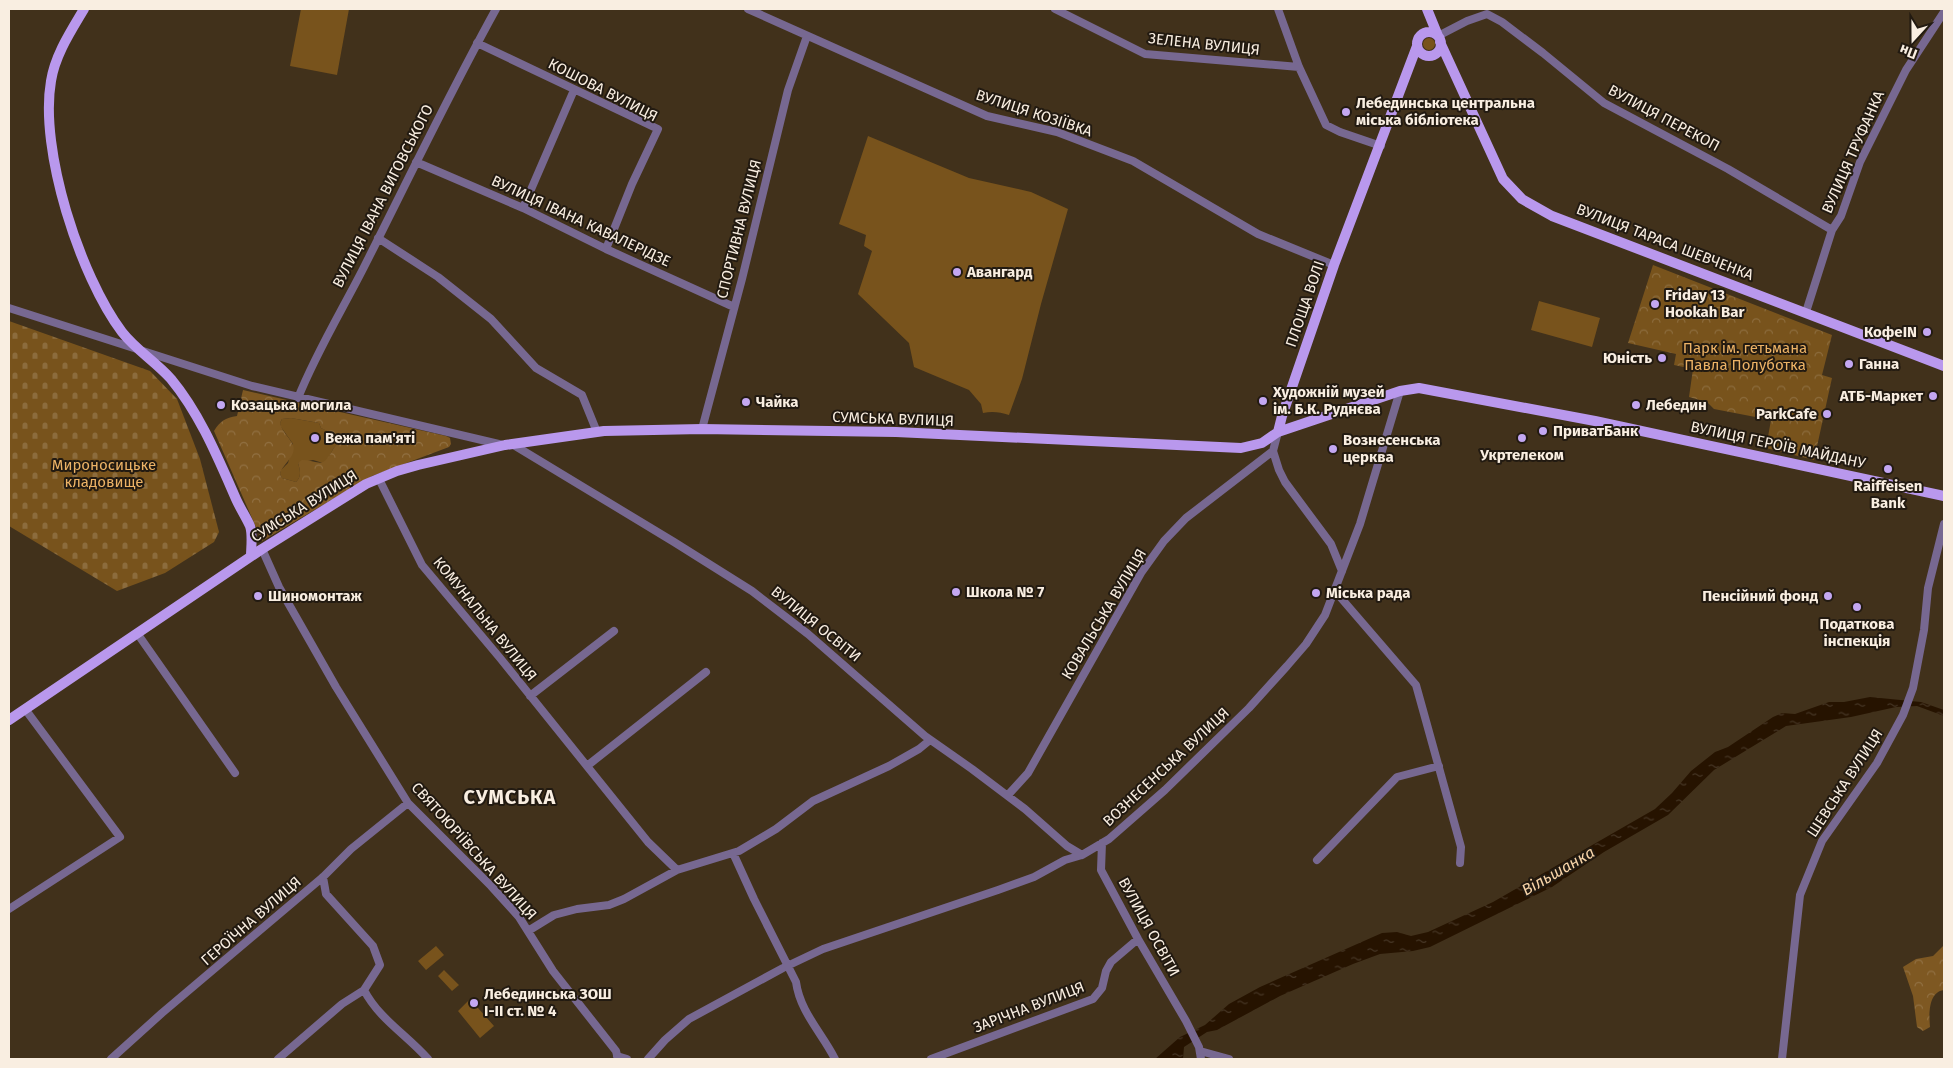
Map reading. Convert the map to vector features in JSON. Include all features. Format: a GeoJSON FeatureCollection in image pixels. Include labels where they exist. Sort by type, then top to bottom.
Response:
{"type":"FeatureCollection","features":[{"type":"Feature","properties":{"kind":"main road"},"geometry":{"type":"LineString","coordinates":[[84,9],[66,39],[51,80],[49,112],[56,170],[69,220],[91,277],[107,309],[131,342],[170,379],[200,425],[250,528],[251,556]]}},
{"type":"Feature","properties":{"kind":"main road","name":"ВУЛИЦЯ ТАРАСА ШЕВЧЕНКА"},"geometry":{"type":"LineString","coordinates":[[1427,11],[1503,179],[1522,199],[1552,216],[1944,366]]}},
{"type":"Feature","properties":{"kind":"main road","name":"ПЛОЩА ВОЛІ"},"geometry":{"type":"LineString","coordinates":[[1278,432],[1334,265],[1410,66],[1427,11]]}},
{"type":"Feature","properties":{"kind":"main road"},"geometry":{"type":"LineString","coordinates":[[1410,66],[1429,55],[1438,51],[1439,39],[1430,32],[1419,41],[1420,52],[1429,55],[1451,62]]}},
{"type":"Feature","properties":{"kind":"main road","name":"ВУЛИЦЯ ГЕРОЇВ МАЙДАНУ"},"geometry":{"type":"LineString","coordinates":[[1400,392],[1419,388],[1595,421],[1944,496]]}},
{"type":"Feature","properties":{"kind":"main road"},"geometry":{"type":"LineString","coordinates":[[1278,432],[1400,392]]}},
{"type":"Feature","properties":{"kind":"main road","name":"СУМСЬКА ВУЛИЦЯ"},"geometry":{"type":"LineString","coordinates":[[9,720],[251,556],[350,493],[379,478],[418,465],[508,445],[597,432],[702,429],[896,432],[1242,448],[1262,443],[1278,432]]}},
{"type":"Feature","properties":{"kind":"street","name":"ВУЛИЦЯ ІВАНА ВИГОВСЬКОГО"},"geometry":{"type":"LineString","coordinates":[[298,398],[416,162],[496,9]]}},
{"type":"Feature","properties":{"kind":"street","name":"ВУЛИЦЯ КОЗІЇВКА"},"geometry":{"type":"LineString","coordinates":[[748,9],[987,116],[1056,132],[1133,161],[1258,234],[1334,265]]}},
{"type":"Feature","properties":{"kind":"street","name":"ЗЕЛЕНА ВУЛИЦЯ"},"geometry":{"type":"LineString","coordinates":[[1055,9],[1145,54],[1299,67]]}},
{"type":"Feature","properties":{"kind":"street"},"geometry":{"type":"LineString","coordinates":[[1278,9],[1299,67],[1326,125],[1380,146]]}},
{"type":"Feature","properties":{"kind":"street","name":"ВУЛИЦЯ ТРУФАНКА"},"geometry":{"type":"LineString","coordinates":[[1806,312],[1832,230],[1841,216],[1860,162],[1906,70],[1944,12]]}},
{"type":"Feature","properties":{"kind":"street","name":"ВУЛИЦЯ ПЕРЕКОП"},"geometry":{"type":"LineString","coordinates":[[1439,39],[1458,25],[1487,14],[1502,22],[1543,53],[1604,103],[1728,168],[1832,230]]}},
{"type":"Feature","properties":{"kind":"street","name":"СПОРТИВНА ВУЛИЦЯ"},"geometry":{"type":"LineString","coordinates":[[702,429],[788,90],[807,36]]}},
{"type":"Feature","properties":{"kind":"street","name":"КОШОВА ВУЛИЦЯ"},"geometry":{"type":"LineString","coordinates":[[477,44],[658,129],[632,184],[606,248]]}},
{"type":"Feature","properties":{"kind":"street"},"geometry":{"type":"LineString","coordinates":[[523,208],[574,90]]}},
{"type":"Feature","properties":{"kind":"street","name":"ВУЛИЦЯ ІВАНА КАВАЛЕРІДЗЕ"},"geometry":{"type":"LineString","coordinates":[[416,162],[523,208],[734,307]]}},
{"type":"Feature","properties":{"kind":"street"},"geometry":{"type":"LineString","coordinates":[[378,238],[438,277],[491,319],[536,368],[582,395],[597,432]]}},
{"type":"Feature","properties":{"kind":"street","name":"СУМСЬКА ВУЛИЦЯ"},"geometry":{"type":"LineString","coordinates":[[9,308],[252,386],[508,445]]}},
{"type":"Feature","properties":{"kind":"street","name":"ВОЗНЕСЕНСЬКА ВУЛИЦЯ"},"geometry":{"type":"LineString","coordinates":[[648,1059],[665,1040],[689,1019],[823,949],[1034,877],[1065,860],[1082,855],[1102,843],[1165,790],[1249,708],[1306,644],[1325,615],[1360,524],[1400,392]]}},
{"type":"Feature","properties":{"kind":"street"},"geometry":{"type":"LineString","coordinates":[[1278,432],[1273,451],[1275,461],[1285,482],[1331,544],[1342,571]]}},
{"type":"Feature","properties":{"kind":"street","name":"ВУЛИЦЯ ОСВІТИ"},"geometry":{"type":"LineString","coordinates":[[508,445],[674,542],[752,591],[808,634],[930,740],[1008,795],[1067,846],[1082,855]]}},
{"type":"Feature","properties":{"kind":"street","name":"КОВАЛЬСЬКА ВУЛИЦЯ"},"geometry":{"type":"LineString","coordinates":[[1008,795],[1028,773],[1141,573],[1164,541],[1186,518],[1273,451]]}},
{"type":"Feature","properties":{"kind":"street","name":"КОМУНАЛЬНА ВУЛИЦЯ"},"geometry":{"type":"LineString","coordinates":[[379,478],[422,565],[648,842],[677,870]]}},
{"type":"Feature","properties":{"kind":"street","name":"ШЕВСЬКА ВУЛИЦЯ"},"geometry":{"type":"LineString","coordinates":[[1782,1059],[1791,993],[1798,905],[1804,884],[1822,841],[1878,763],[1904,715],[1913,688],[1924,630],[1928,588],[1944,524]]}},
{"type":"Feature","properties":{"kind":"street","name":"СВЯТОЮРІЇВСЬКА ВУЛИЦЯ"},"geometry":{"type":"LineString","coordinates":[[262,549],[279,587],[336,687],[408,803],[491,886],[519,917],[553,971],[616,1051],[617,1057]]}},
{"type":"Feature","properties":{"kind":"street"},"geometry":{"type":"LineString","coordinates":[[1335,591],[1416,684],[1461,847],[1460,863]]}},
{"type":"Feature","properties":{"kind":"street","name":"КОМУНАЛЬНА ВУЛИЦЯ"},"geometry":{"type":"LineString","coordinates":[[530,696],[614,631]]}},
{"type":"Feature","properties":{"kind":"street"},"geometry":{"type":"LineString","coordinates":[[137,633],[234,773]]}},
{"type":"Feature","properties":{"kind":"street"},"geometry":{"type":"LineString","coordinates":[[586,766],[706,672]]}},
{"type":"Feature","properties":{"kind":"street"},"geometry":{"type":"LineString","coordinates":[[9,909],[120,837],[25,709]]}},
{"type":"Feature","properties":{"kind":"street"},"geometry":{"type":"LineString","coordinates":[[528,931],[554,915],[577,908],[609,905],[624,899],[677,870],[739,851],[776,829],[813,801],[889,766],[930,740]]}},
{"type":"Feature","properties":{"kind":"street"},"geometry":{"type":"LineString","coordinates":[[1317,860],[1397,777],[1439,766]]}},
{"type":"Feature","properties":{"kind":"street","name":"ГЕРОЇЧНА ВУЛИЦЯ"},"geometry":{"type":"LineString","coordinates":[[111,1059],[162,1013],[323,877],[351,849],[408,803]]}},
{"type":"Feature","properties":{"kind":"street","name":"ВУЛИЦЯ ОСВІТИ"},"geometry":{"type":"LineString","coordinates":[[1102,843],[1101,870],[1138,939],[1186,1020],[1200,1052]]}},
{"type":"Feature","properties":{"kind":"street"},"geometry":{"type":"LineString","coordinates":[[733,853],[796,982],[798,996],[810,1020],[835,1059]]}},
{"type":"Feature","properties":{"kind":"street"},"geometry":{"type":"LineString","coordinates":[[278,1059],[342,1004],[364,990],[380,965],[373,946],[326,894],[323,877]]}},
{"type":"Feature","properties":{"kind":"street","name":"ЗАРІЧНА ВУЛИЦЯ"},"geometry":{"type":"LineString","coordinates":[[931,1059],[1093,999],[1102,988],[1106,971],[1111,962],[1138,939]]}},
{"type":"Feature","properties":{"kind":"street"},"geometry":{"type":"LineString","coordinates":[[364,990],[370,1001],[384,1018],[428,1059]]}},
{"type":"Feature","properties":{"kind":"street"},"geometry":{"type":"LineString","coordinates":[[1200,1052],[1229,1059]]}},
{"type":"Feature","properties":{"kind":"street"},"geometry":{"type":"LineString","coordinates":[[617,1057],[628,1059]]}},
{"type":"Feature","properties":{"kind":"green space"},"geometry":{"type":"Polygon","coordinates":[[[301,9],[349,9],[337,75],[290,66],[301,9]]]}},
{"type":"Feature","properties":{"kind":"green space"},"geometry":{"type":"Polygon","coordinates":[[[1427,38],[1431,38],[1435,44],[1431,50],[1427,50],[1423,46],[1423,42],[1427,38]]]}},
{"type":"Feature","properties":{"kind":"green space","name":"Авангард"},"geometry":{"type":"Polygon","coordinates":[[[868,136],[969,178],[1031,192],[1068,209],[1022,379],[1009,415],[996,412],[983,413],[981,404],[969,390],[914,367],[909,343],[858,294],[872,251],[864,246],[866,235],[839,224],[868,136]]]}},
{"type":"Feature","properties":{"kind":"green space","name":"Парк ім. гетьмана Павла Полуботка"},"geometry":{"type":"Polygon","coordinates":[[[1653,265],[1832,335],[1822,375],[1832,378],[1814,460],[1766,448],[1771,420],[1714,409],[1707,402],[1689,397],[1693,369],[1674,365],[1676,354],[1628,343],[1653,265]]]}},
{"type":"Feature","properties":{"kind":"green space"},"geometry":{"type":"Polygon","coordinates":[[[1539,301],[1600,318],[1592,347],[1531,330],[1539,301]]]}},
{"type":"Feature","properties":{"kind":"green space","name":"Мироносицьке кладовище"},"geometry":{"type":"Polygon","coordinates":[[[9,321],[150,371],[177,399],[200,459],[219,532],[214,542],[165,573],[117,591],[9,526],[9,321]]]}},
{"type":"Feature","properties":{"kind":"green space"},"geometry":{"type":"Polygon","coordinates":[[[243,390],[446,436],[450,438],[451,444],[449,447],[372,476],[262,541],[214,431],[223,421],[237,416],[243,390]],[[291,418],[282,419],[281,426],[294,447],[292,455],[281,470],[282,478],[296,482],[300,475],[298,463],[302,460],[320,463],[329,457],[339,437],[321,428],[319,423],[291,418]]]}},
{"type":"Feature","properties":{"kind":"green space"},"geometry":{"type":"Polygon","coordinates":[[[291,418],[319,423],[321,428],[339,436],[340,441],[333,449],[327,461],[323,463],[313,460],[298,463],[300,475],[296,482],[282,478],[280,474],[281,470],[288,463],[293,444],[280,423],[282,419],[291,418]]]}},
{"type":"Feature","properties":{"kind":"green space"},"geometry":{"type":"Polygon","coordinates":[[[1944,945],[1944,990],[1932,999],[1930,1027],[1923,1031],[1917,1027],[1913,996],[1903,967],[1916,959],[1933,956],[1944,945]]]}},
{"type":"Feature","properties":{"kind":"green space"},"geometry":{"type":"Polygon","coordinates":[[[436,946],[444,955],[426,970],[418,961],[436,946]]]}},
{"type":"Feature","properties":{"kind":"green space"},"geometry":{"type":"Polygon","coordinates":[[[444,970],[459,985],[452,991],[438,976],[444,970]]]}},
{"type":"Feature","properties":{"kind":"green space"},"geometry":{"type":"Polygon","coordinates":[[[470,999],[494,1026],[480,1038],[458,1011],[470,999]]]}},
{"type":"Feature","properties":{"kind":"water","name":"Вільшанка"},"geometry":{"type":"Polygon","coordinates":[[[1870,697],[1921,702],[1944,710],[1944,716],[1917,706],[1896,707],[1851,717],[1786,726],[1714,770],[1668,815],[1604,852],[1552,887],[1430,947],[1413,951],[1380,954],[1280,996],[1217,1030],[1207,1032],[1184,1047],[1183,1059],[1155,1059],[1180,1037],[1205,1025],[1229,1004],[1260,987],[1382,933],[1397,932],[1411,936],[1428,932],[1493,902],[1655,809],[1691,771],[1715,752],[1728,747],[1773,717],[1782,713],[1795,714],[1829,702],[1844,702],[1870,697]]]}},
{"type":"Feature","properties":{"kind":"place","name":"Лебединська центральна міська бібліотека"},"geometry":{"type":"Point","coordinates":[1346,112]}},
{"type":"Feature","properties":{"kind":"place","name":"Авангард"},"geometry":{"type":"Point","coordinates":[957,272]}},
{"type":"Feature","properties":{"kind":"place","name":"Friday 13 Hookah Bar"},"geometry":{"type":"Point","coordinates":[1655,304]}},
{"type":"Feature","properties":{"kind":"place","name":"КофеIN"},"geometry":{"type":"Point","coordinates":[1927,332]}},
{"type":"Feature","properties":{"kind":"place","name":"Юність"},"geometry":{"type":"Point","coordinates":[1662,358]}},
{"type":"Feature","properties":{"kind":"place","name":"Ганна"},"geometry":{"type":"Point","coordinates":[1849,364]}},
{"type":"Feature","properties":{"kind":"place","name":"АТБ-Маркет"},"geometry":{"type":"Point","coordinates":[1933,396]}},
{"type":"Feature","properties":{"kind":"place","name":"Художній музей ім. Б.К. Руднєва"},"geometry":{"type":"Point","coordinates":[1263,401]}},
{"type":"Feature","properties":{"kind":"place","name":"Чайка"},"geometry":{"type":"Point","coordinates":[746,402]}},
{"type":"Feature","properties":{"kind":"place","name":"Козацька могила"},"geometry":{"type":"Point","coordinates":[221,405]}},
{"type":"Feature","properties":{"kind":"place","name":"Лебедин"},"geometry":{"type":"Point","coordinates":[1636,405]}},
{"type":"Feature","properties":{"kind":"place","name":"ParkCafe"},"geometry":{"type":"Point","coordinates":[1827,414]}},
{"type":"Feature","properties":{"kind":"place","name":"ПриватБанк"},"geometry":{"type":"Point","coordinates":[1543,431]}},
{"type":"Feature","properties":{"kind":"place","name":"Вежа пам'яті"},"geometry":{"type":"Point","coordinates":[315,438]}},
{"type":"Feature","properties":{"kind":"place","name":"Укртелеком"},"geometry":{"type":"Point","coordinates":[1522,438]}},
{"type":"Feature","properties":{"kind":"place","name":"Вознесенська церква"},"geometry":{"type":"Point","coordinates":[1333,449]}},
{"type":"Feature","properties":{"kind":"place","name":"Raiffeisen Bank"},"geometry":{"type":"Point","coordinates":[1888,469]}},
{"type":"Feature","properties":{"kind":"place","name":"Школа № 7"},"geometry":{"type":"Point","coordinates":[956,592]}},
{"type":"Feature","properties":{"kind":"place","name":"Міська рада"},"geometry":{"type":"Point","coordinates":[1316,593]}},
{"type":"Feature","properties":{"kind":"place","name":"Шиномонтаж"},"geometry":{"type":"Point","coordinates":[258,596]}},
{"type":"Feature","properties":{"kind":"place","name":"Пенсійний фонд"},"geometry":{"type":"Point","coordinates":[1828,596]}},
{"type":"Feature","properties":{"kind":"place","name":"Податкова інспекція"},"geometry":{"type":"Point","coordinates":[1857,607]}},
{"type":"Feature","properties":{"kind":"place","name":"Лебединська ЗОШ І-ІІ ст. № 4"},"geometry":{"type":"Point","coordinates":[474,1003]}},
{"type":"Feature","properties":{"kind":"district","name":"СУМСЬКА"},"geometry":{"type":"Point","coordinates":[510,797]}}]}
